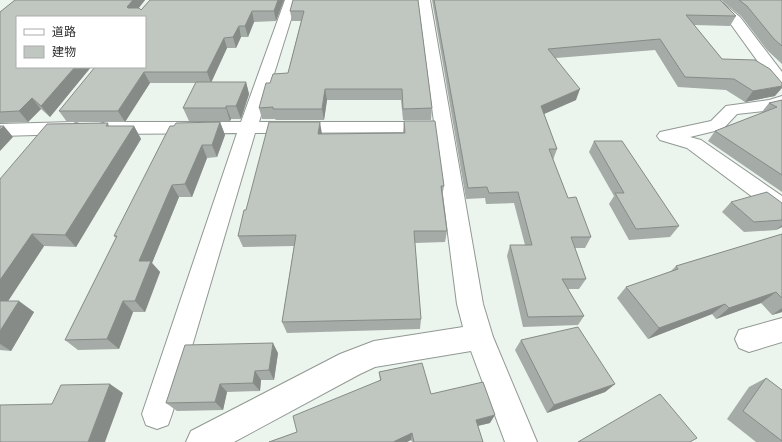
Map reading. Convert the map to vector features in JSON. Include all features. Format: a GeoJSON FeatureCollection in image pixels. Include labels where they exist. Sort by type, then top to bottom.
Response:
{"type":"FeatureCollection","features":[{"type":"Feature","properties":{"kind":"street"},"geometry":{"type":"LineString","coordinates":[[157,414],[248,127],[291,0]]}},
{"type":"Feature","properties":{"kind":"street"},"geometry":{"type":"LineString","coordinates":[[424,0],[470,304],[479,338],[521,442]]}},
{"type":"Feature","properties":{"kind":"street"},"geometry":{"type":"LineString","coordinates":[[712,0],[735,20],[775,74],[782,80]]}},
{"type":"Feature","properties":{"kind":"street"},"geometry":{"type":"LineString","coordinates":[[782,101],[772,105],[732,110],[717,125],[666,136],[694,144],[782,206]]}},
{"type":"Feature","properties":{"kind":"street"},"geometry":{"type":"LineString","coordinates":[[51,128],[65,110]]}},
{"type":"Feature","properties":{"kind":"street"},"geometry":{"type":"LineString","coordinates":[[0,130],[51,128],[442,126]]}},
{"type":"Feature","properties":{"kind":"street"},"geometry":{"type":"LineString","coordinates":[[749,339],[782,330]]}},
{"type":"Feature","properties":{"kind":"street"},"geometry":{"type":"LineString","coordinates":[[202,442],[350,364],[374,354],[479,338]]}},
{"type":"Feature","properties":{"kind":"building"},"geometry":{"type":"Polygon","coordinates":[[[15,0],[133,0],[127,7],[139,8],[141,10],[150,0],[278,0],[274,11],[252,11],[245,26],[239,26],[233,37],[224,38],[207,72],[144,72],[118,111],[59,111],[94,68],[146,68],[146,16],[16,16],[16,68],[74,68],[41,106],[32,98],[19,111],[0,112],[0,12],[15,0]]]}},
{"type":"Feature","properties":{"kind":"building"},"geometry":{"type":"Polygon","coordinates":[[[293,0],[418,0],[432,108],[403,109],[402,89],[325,89],[322,109],[273,109],[273,107],[259,108],[266,83],[270,83],[273,74],[288,73],[304,11],[290,11],[293,0]]]}},
{"type":"Feature","properties":{"kind":"building"},"geometry":{"type":"Polygon","coordinates":[[[434,0],[720,0],[736,16],[686,15],[722,59],[755,60],[770,69],[782,83],[782,86],[753,91],[734,79],[685,77],[660,39],[548,49],[580,89],[541,106],[557,149],[549,149],[568,198],[576,197],[591,237],[571,237],[586,279],[562,279],[584,316],[528,317],[510,245],[532,245],[518,192],[489,193],[487,187],[468,188],[434,0]]]}},
{"type":"Feature","properties":{"kind":"building"},"geometry":{"type":"Polygon","coordinates":[[[739,0],[782,0],[782,46],[774,39],[747,6],[739,0]]]}},
{"type":"Feature","properties":{"kind":"building"},"geometry":{"type":"Polygon","coordinates":[[[196,82],[246,82],[236,106],[226,106],[226,108],[183,108],[196,82]]]}},
{"type":"Feature","properties":{"kind":"building"},"geometry":{"type":"Polygon","coordinates":[[[782,100],[782,175],[715,131],[777,107],[769,103],[782,100]]]}},
{"type":"Feature","properties":{"kind":"building"},"geometry":{"type":"Polygon","coordinates":[[[404,121],[435,121],[444,186],[441,186],[447,231],[414,231],[421,319],[282,322],[296,235],[238,236],[269,122],[320,122],[318,134],[405,133],[404,121]]]}},
{"type":"Feature","properties":{"kind":"building"},"geometry":{"type":"Polygon","coordinates":[[[220,122],[212,145],[202,145],[185,184],[172,185],[139,261],[151,261],[135,301],[123,301],[107,339],[65,340],[117,236],[114,236],[170,126],[174,126],[176,123],[220,122]]]}},
{"type":"Feature","properties":{"kind":"building"},"geometry":{"type":"Polygon","coordinates":[[[108,123],[106,126],[134,126],[65,235],[32,234],[0,280],[0,179],[47,124],[108,123]]]}},
{"type":"Feature","properties":{"kind":"building"},"geometry":{"type":"Polygon","coordinates":[[[594,141],[622,141],[679,226],[636,229],[615,193],[624,193],[594,141]]]}},
{"type":"Feature","properties":{"kind":"building"},"geometry":{"type":"Polygon","coordinates":[[[767,192],[782,203],[782,220],[754,222],[731,202],[767,192]]]}},
{"type":"Feature","properties":{"kind":"building"},"geometry":{"type":"Polygon","coordinates":[[[782,234],[782,298],[776,292],[729,308],[725,304],[659,328],[626,287],[678,269],[676,266],[782,234]]]}},
{"type":"Feature","properties":{"kind":"building"},"geometry":{"type":"Polygon","coordinates":[[[0,301],[19,301],[0,331],[0,301]]]}},
{"type":"Feature","properties":{"kind":"building"},"geometry":{"type":"Polygon","coordinates":[[[578,327],[615,384],[554,405],[521,340],[578,327]]]}},
{"type":"Feature","properties":{"kind":"building"},"geometry":{"type":"Polygon","coordinates":[[[273,343],[269,370],[255,371],[253,383],[220,384],[215,402],[166,403],[185,345],[273,343]]]}},
{"type":"Feature","properties":{"kind":"building"},"geometry":{"type":"Polygon","coordinates":[[[422,363],[431,394],[483,382],[495,415],[476,420],[483,442],[414,442],[412,433],[393,442],[269,442],[297,432],[293,416],[381,380],[379,372],[422,363]]]}},
{"type":"Feature","properties":{"kind":"building"},"geometry":{"type":"Polygon","coordinates":[[[766,378],[782,390],[782,441],[743,411],[766,378]]]}},
{"type":"Feature","properties":{"kind":"building"},"geometry":{"type":"Polygon","coordinates":[[[110,384],[88,442],[0,442],[0,405],[52,404],[61,385],[110,384]]]}},
{"type":"Feature","properties":{"kind":"building"},"geometry":{"type":"Polygon","coordinates":[[[660,394],[697,438],[690,442],[578,442],[660,394]]]}}]}
